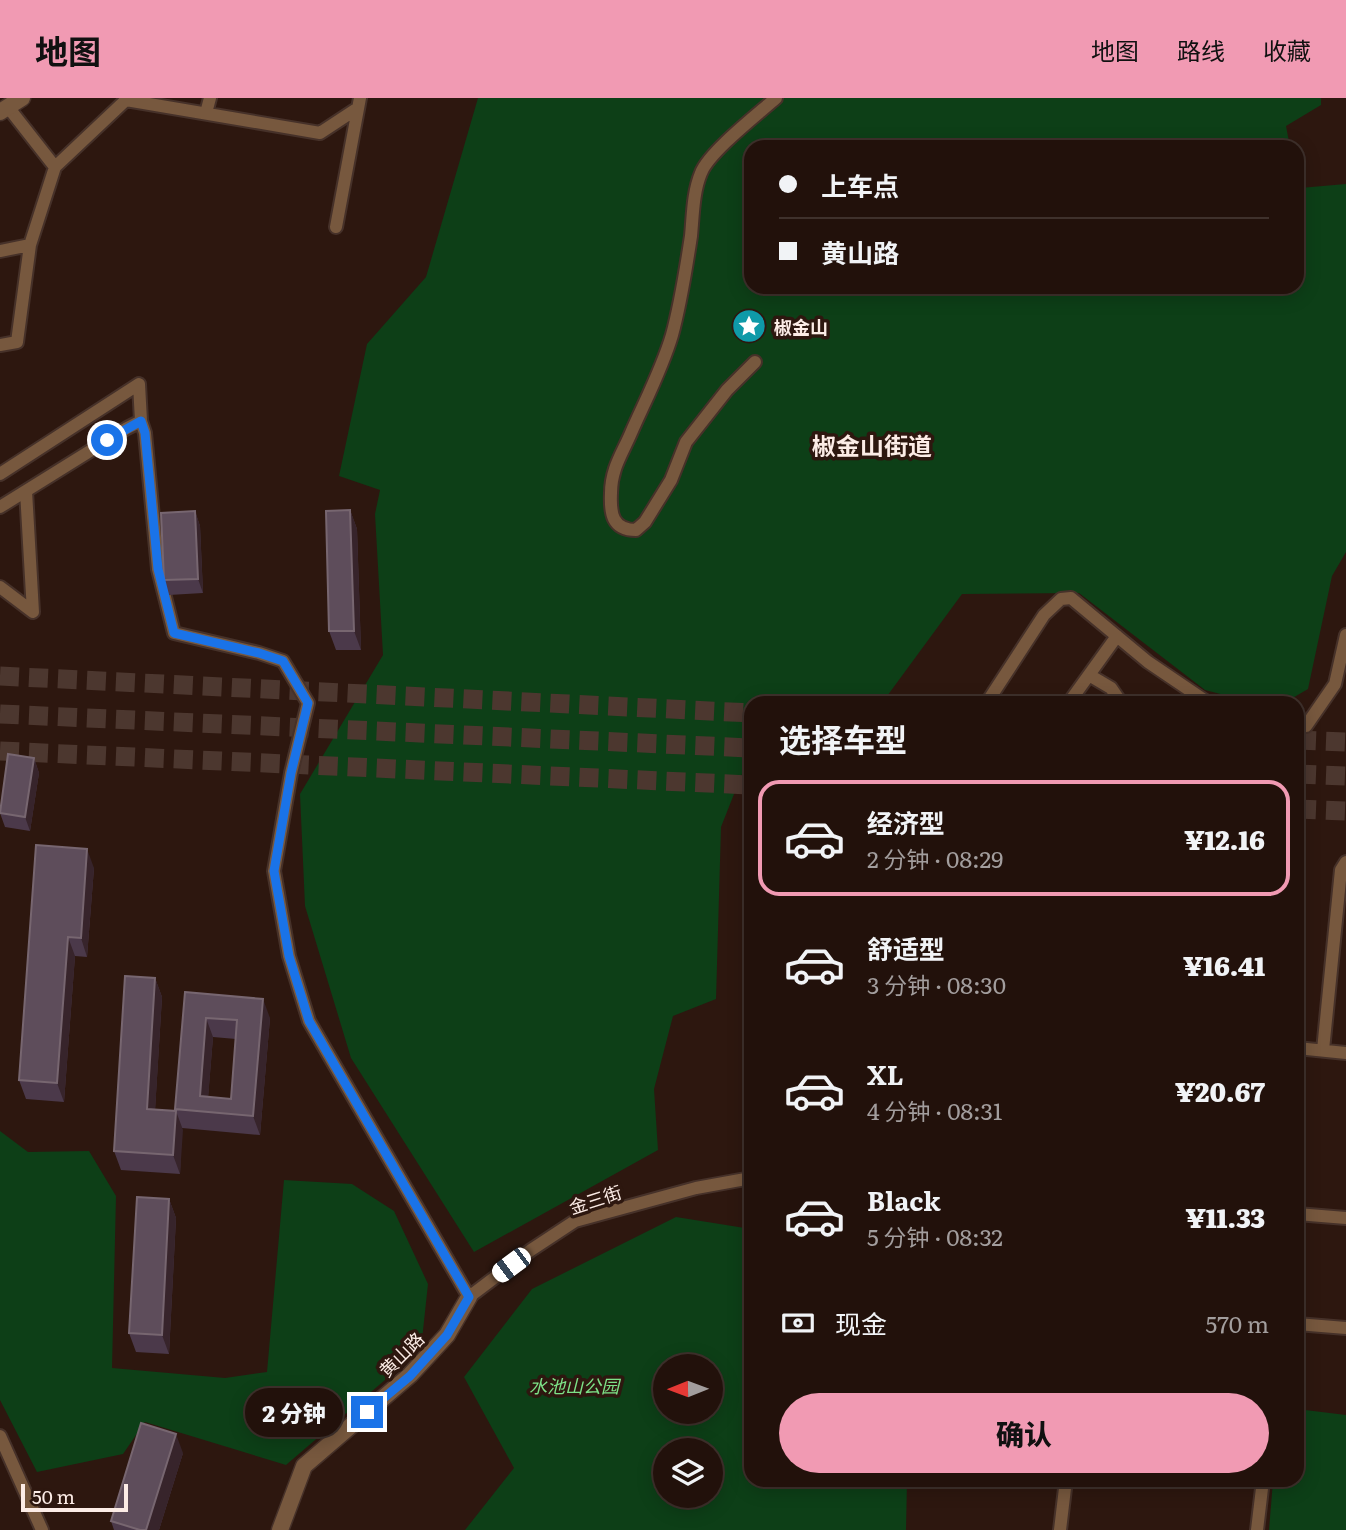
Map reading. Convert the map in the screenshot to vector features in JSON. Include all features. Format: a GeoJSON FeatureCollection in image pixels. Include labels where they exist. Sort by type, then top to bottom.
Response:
{"type":"FeatureCollection","features":[{"type":"Feature","properties":{"kind":"street"},"geometry":{"type":"LineString","coordinates":[[206,113],[210,98]]}},
{"type":"Feature","properties":{"kind":"street"},"geometry":{"type":"LineString","coordinates":[[755,362],[727,390],[686,442],[671,480],[645,522],[636,530],[628,530],[617,524],[611,513],[611,490],[616,464],[631,435],[672,334],[685,280],[696,190],[702,171],[714,154],[776,98]]}},
{"type":"Feature","properties":{"kind":"street"},"geometry":{"type":"LineString","coordinates":[[0,345],[17,342],[30,245],[55,167],[126,100],[320,133],[359,103]]}},
{"type":"Feature","properties":{"kind":"street"},"geometry":{"type":"LineString","coordinates":[[336,227],[359,103]]}},
{"type":"Feature","properties":{"kind":"street"},"geometry":{"type":"LineString","coordinates":[[10,106],[55,167]]}},
{"type":"Feature","properties":{"kind":"street"},"geometry":{"type":"LineString","coordinates":[[0,251],[30,245]]}},
{"type":"Feature","properties":{"kind":"street"},"geometry":{"type":"LineString","coordinates":[[0,474],[139,384],[158,569],[174,633],[283,661],[308,703],[291,773],[274,871],[289,956],[309,1021],[469,1297]]}},
{"type":"Feature","properties":{"kind":"street"},"geometry":{"type":"LineString","coordinates":[[0,507],[141,421]]}},
{"type":"Feature","properties":{"kind":"street"},"geometry":{"type":"LineString","coordinates":[[0,587],[33,612],[26,491]]}},
{"type":"Feature","properties":{"kind":"street"},"geometry":{"type":"LineString","coordinates":[[991,696],[1044,615],[1061,598],[1071,598],[1148,662],[1198,696]]}},
{"type":"Feature","properties":{"kind":"street"},"geometry":{"type":"LineString","coordinates":[[1304,726],[1307,726],[1335,684],[1346,635]]}},
{"type":"Feature","properties":{"kind":"street"},"geometry":{"type":"LineString","coordinates":[[1074,696],[1117,636]]}},
{"type":"Feature","properties":{"kind":"street"},"geometry":{"type":"LineString","coordinates":[[1089,675],[1111,688],[1116,696]]}},
{"type":"Feature","properties":{"kind":"street"},"geometry":{"type":"LineString","coordinates":[[1323,1051],[1341,870],[1346,862]]}},
{"type":"Feature","properties":{"kind":"street"},"geometry":{"type":"LineString","coordinates":[[1304,1049],[1346,1053]]}},
{"type":"Feature","properties":{"kind":"street","name":"金三街"},"geometry":{"type":"LineString","coordinates":[[469,1297],[575,1221],[696,1188],[744,1179]]}},
{"type":"Feature","properties":{"kind":"street"},"geometry":{"type":"LineString","coordinates":[[1304,1215],[1346,1219]]}},
{"type":"Feature","properties":{"kind":"street","name":"黄山路"},"geometry":{"type":"LineString","coordinates":[[280,1530],[304,1466],[410,1376],[447,1335],[469,1297]]}},
{"type":"Feature","properties":{"kind":"street"},"geometry":{"type":"LineString","coordinates":[[1304,1325],[1346,1328]]}},
{"type":"Feature","properties":{"kind":"street"},"geometry":{"type":"LineString","coordinates":[[0,1436],[42,1530]]}},
{"type":"Feature","properties":{"kind":"street"},"geometry":{"type":"LineString","coordinates":[[1059,1530],[1065,1487]]}},
{"type":"Feature","properties":{"kind":"street"},"geometry":{"type":"LineString","coordinates":[[1257,1530],[1262,1487]]}},
{"type":"Feature","properties":{"kind":"green space"},"geometry":{"type":"Polygon","coordinates":[[[478,98],[1321,98],[1321,105],[1286,126],[1289,140],[744,140],[744,294],[1304,294],[1304,188],[1346,184],[1346,552],[1332,576],[1308,689],[1296,696],[1228,696],[1205,690],[1079,593],[962,594],[887,696],[744,696],[744,769],[721,827],[716,999],[673,1016],[654,1089],[658,1150],[474,1252],[351,1058],[305,906],[300,794],[383,655],[375,514],[380,490],[339,476],[367,344],[426,277],[478,98]]]}},
{"type":"Feature","properties":{"kind":"green space"},"geometry":{"type":"Polygon","coordinates":[[[0,1131],[28,1152],[89,1151],[116,1196],[112,1368],[225,1378],[267,1372],[284,1180],[352,1184],[394,1211],[428,1284],[421,1349],[286,1465],[145,1422],[123,1454],[37,1472],[0,1400],[0,1131]]]}},
{"type":"Feature","properties":{"kind":"green space","name":"水池山公园"},"geometry":{"type":"Polygon","coordinates":[[[676,1217],[744,1228],[744,1487],[907,1487],[906,1530],[465,1530],[514,1468],[464,1377],[532,1289],[676,1217]]]}},
{"type":"Feature","properties":{"kind":"green space"},"geometry":{"type":"Polygon","coordinates":[[[1304,1410],[1346,1415],[1346,1530],[1269,1530],[1273,1487],[1304,1487],[1304,1410]]]}},
{"type":"Feature","properties":{"kind":"building"},"geometry":{"type":"Polygon","coordinates":[[[350,510],[354,631],[329,631],[326,511],[350,510]]]}},
{"type":"Feature","properties":{"kind":"building"},"geometry":{"type":"Polygon","coordinates":[[[195,511],[198,579],[164,580],[161,513],[195,511]]]}},
{"type":"Feature","properties":{"kind":"building"},"geometry":{"type":"Polygon","coordinates":[[[8,754],[34,758],[25,817],[0,813],[8,754]]]}},
{"type":"Feature","properties":{"kind":"building"},"geometry":{"type":"Polygon","coordinates":[[[36,845],[87,849],[81,938],[68,937],[57,1083],[19,1080],[36,845]]]}},
{"type":"Feature","properties":{"kind":"building"},"geometry":{"type":"Polygon","coordinates":[[[125,976],[155,978],[147,1109],[176,1111],[173,1155],[114,1151],[125,976]]]}},
{"type":"Feature","properties":{"kind":"building"},"geometry":{"type":"Polygon","coordinates":[[[185,992],[263,999],[253,1116],[175,1109],[185,992]],[[206,1018],[200,1096],[231,1099],[237,1020],[206,1018]]]}},
{"type":"Feature","properties":{"kind":"building"},"geometry":{"type":"Polygon","coordinates":[[[137,1197],[169,1199],[162,1335],[129,1333],[137,1197]]]}},
{"type":"Feature","properties":{"kind":"building"},"geometry":{"type":"Polygon","coordinates":[[[141,1423],[176,1434],[146,1530],[111,1521],[141,1423]]]}},
{"type":"Feature","properties":{"kind":"tunnel"},"geometry":{"type":"LineString","coordinates":[[0,676],[744,713]]}},
{"type":"Feature","properties":{"kind":"tunnel"},"geometry":{"type":"LineString","coordinates":[[0,714],[744,748]]}},
{"type":"Feature","properties":{"kind":"tunnel"},"geometry":{"type":"LineString","coordinates":[[1304,740],[1346,742]]}},
{"type":"Feature","properties":{"kind":"tunnel"},"geometry":{"type":"LineString","coordinates":[[0,751],[744,785]]}},
{"type":"Feature","properties":{"kind":"tunnel"},"geometry":{"type":"LineString","coordinates":[[1304,774],[1346,776]]}},
{"type":"Feature","properties":{"kind":"tunnel"},"geometry":{"type":"LineString","coordinates":[[1304,809],[1346,811]]}},
{"type":"Feature","properties":{"kind":"place","name":"椒金山"},"geometry":{"type":"Point","coordinates":[749,326]}},
{"type":"Feature","properties":{"kind":"district","name":"椒金山街道"},"geometry":{"type":"Point","coordinates":[872,444]}},
{"type":"Feature","properties":{"kind":"route"},"geometry":{"type":"LineString","coordinates":[[107,440],[141,421],[145,433],[158,569],[174,633],[283,661],[308,703],[291,773],[274,871],[289,956],[309,1021],[469,1297],[447,1335],[410,1376],[367,1412]]}}]}
